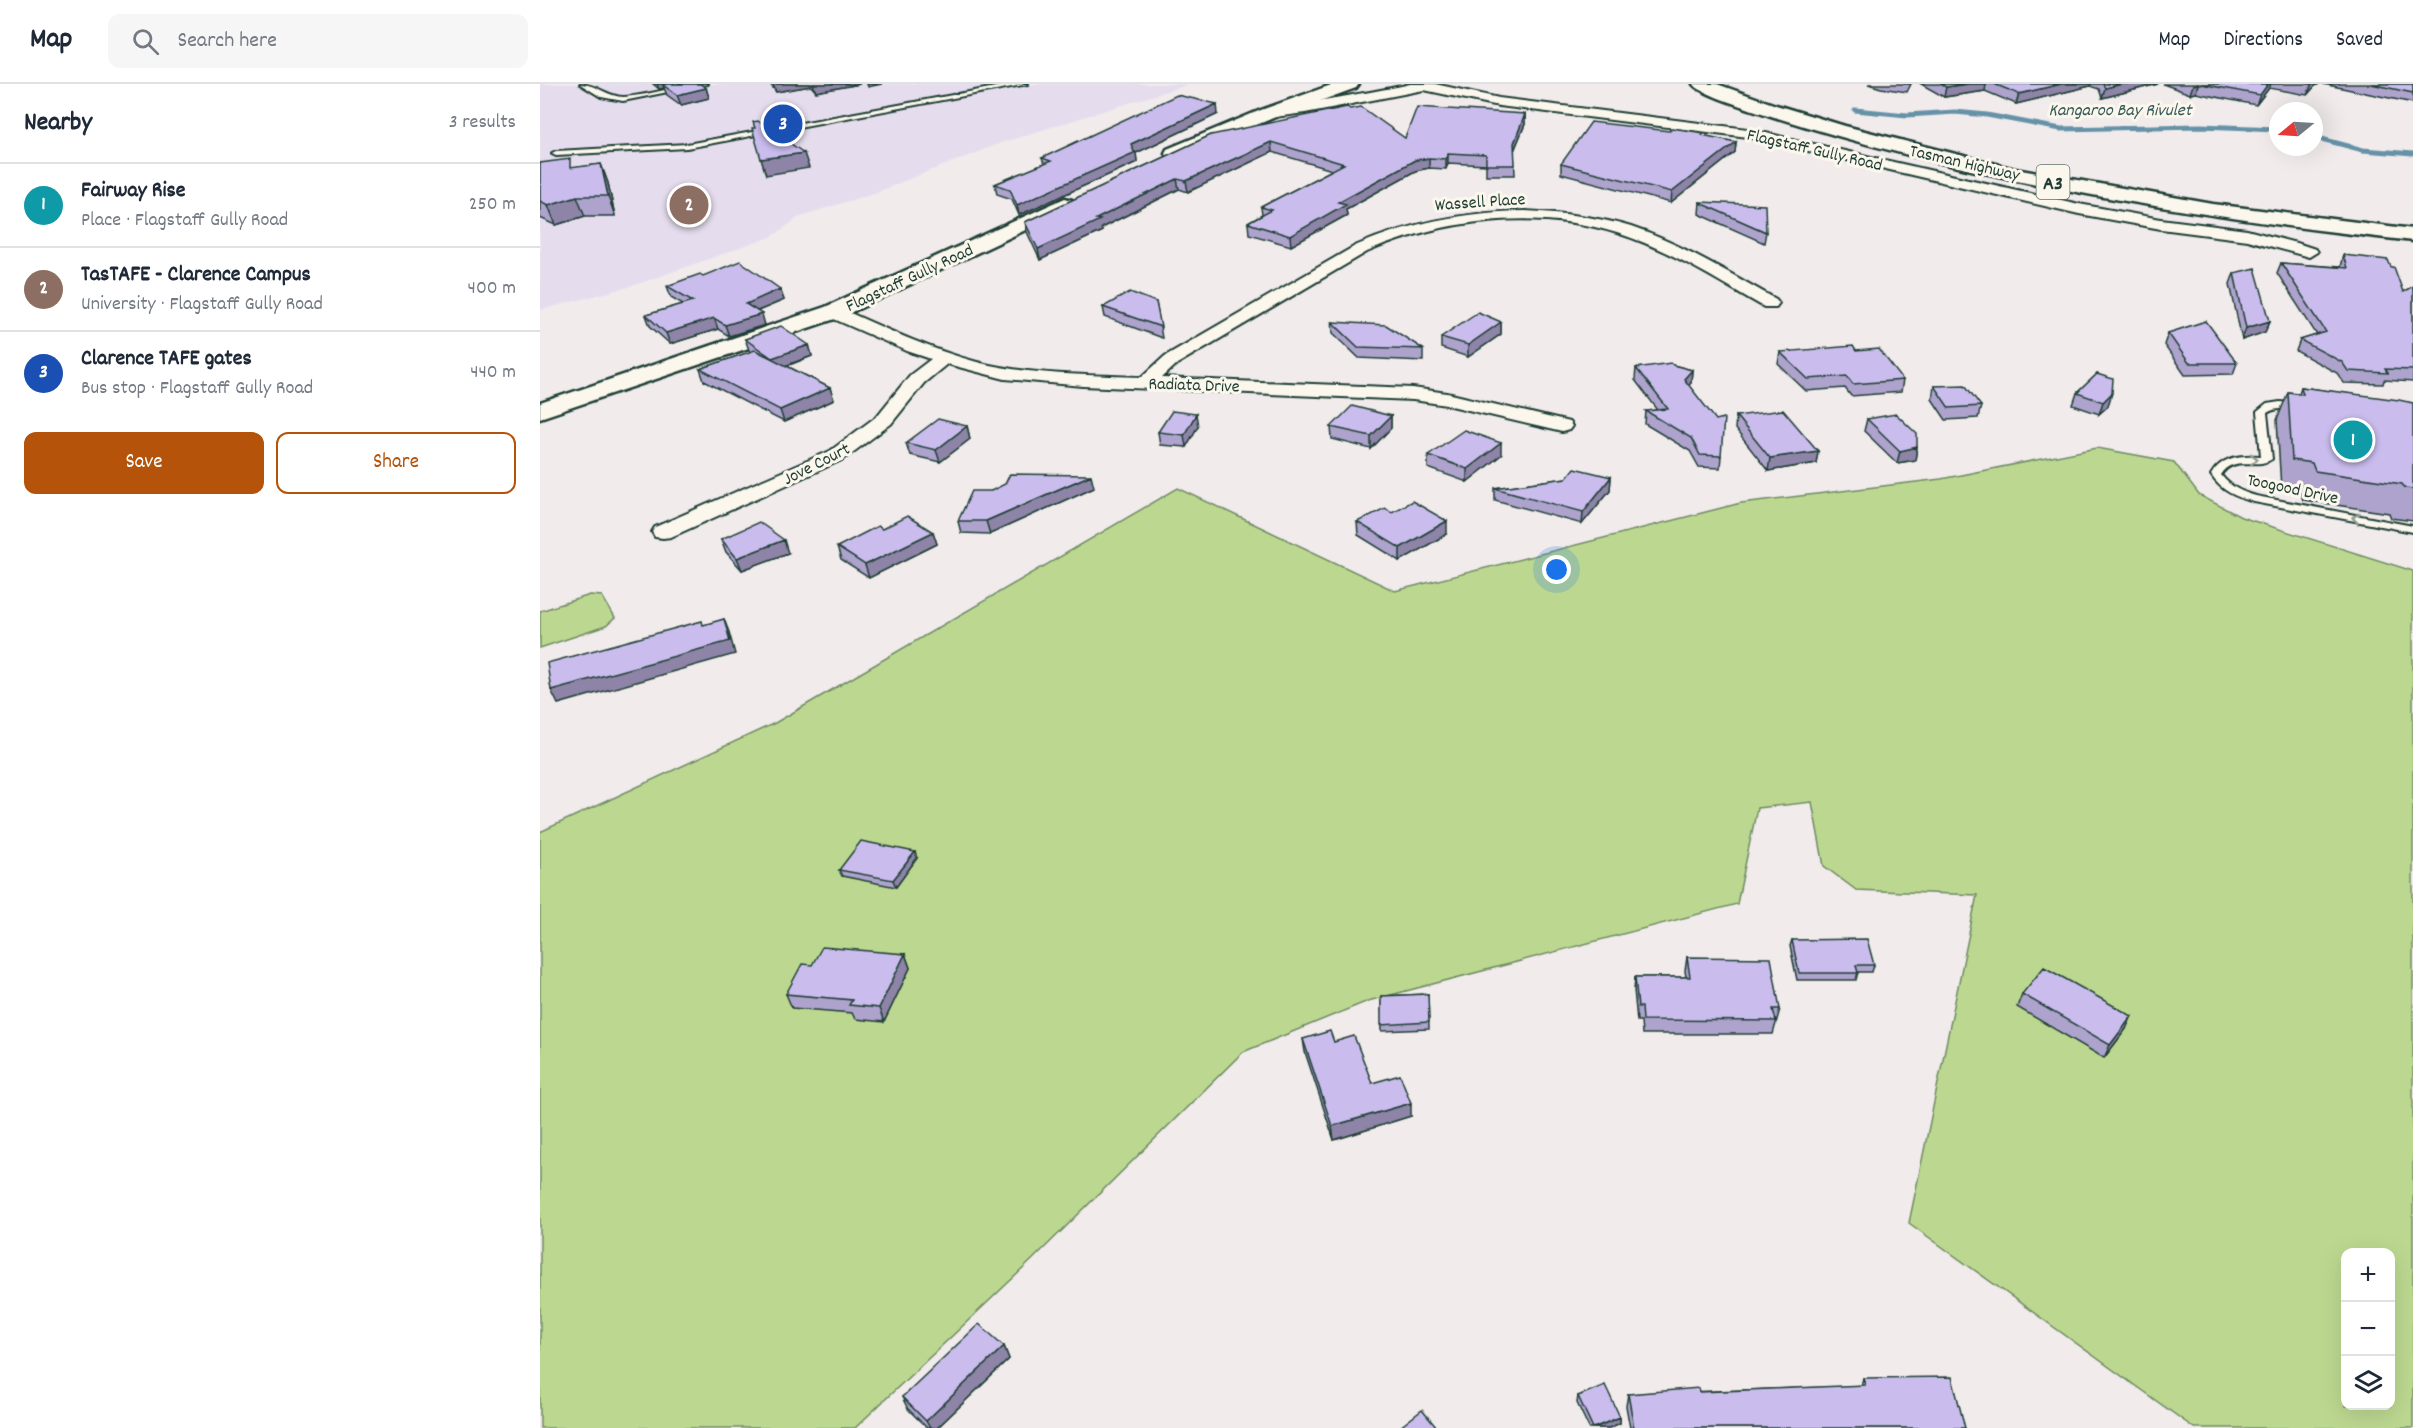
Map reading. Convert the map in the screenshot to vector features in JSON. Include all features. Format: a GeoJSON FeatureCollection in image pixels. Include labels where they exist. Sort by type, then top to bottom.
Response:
{"type":"FeatureCollection","features":[{"type":"Feature","properties":{"kind":"main road","name":"Flagstaff Gully Road"},"geometry":{"type":"LineString","coordinates":[[1152,164],[1267,114],[1350,84]]}},
{"type":"Feature","properties":{"kind":"main road","name":"Tasman Highway"},"geometry":{"type":"LineString","coordinates":[[1702,84],[1816,124],[1932,156],[2060,184],[2181,206],[2306,224],[2413,236]]}},
{"type":"Feature","properties":{"kind":"main road","name":"Tasman Highway"},"geometry":{"type":"LineString","coordinates":[[1738,84],[1803,107],[1877,129],[2004,160],[2115,183],[2336,216],[2413,224]]}},
{"type":"Feature","properties":{"kind":"main road","name":"Flagstaff Gully Road"},"geometry":{"type":"LineString","coordinates":[[540,411],[833,312],[1087,194]]}},
{"type":"Feature","properties":{"kind":"street","name":"Flagstaff Gully Road"},"geometry":{"type":"LineString","coordinates":[[1267,114],[1305,110],[1420,85],[1499,102],[1748,133],[2089,211],[2247,235],[2294,246],[2309,252]]}},
{"type":"Feature","properties":{"kind":"street","name":"Wassell Place"},"geometry":{"type":"LineString","coordinates":[[1147,382],[1171,360],[1361,249],[1393,234],[1458,219],[1546,217],[1622,230],[1675,251],[1770,303]]}},
{"type":"Feature","properties":{"kind":"street","name":"Radiata Drive"},"geometry":{"type":"LineString","coordinates":[[833,312],[944,358],[974,367],[1039,378],[1413,394],[1447,399],[1562,426]]}},
{"type":"Feature","properties":{"kind":"street","name":"Jove Court"},"geometry":{"type":"LineString","coordinates":[[663,532],[837,455],[884,420],[917,379],[944,358]]}},
{"type":"Feature","properties":{"kind":"lane"},"geometry":{"type":"LineString","coordinates":[[584,84],[604,95],[618,99],[704,84]]}},
{"type":"Feature","properties":{"kind":"lane"},"geometry":{"type":"LineString","coordinates":[[556,153],[687,146],[1024,84]]}},
{"type":"Feature","properties":{"kind":"lane","name":"Toogood Drive"},"geometry":{"type":"LineString","coordinates":[[2316,409],[2283,405],[2266,408],[2262,412],[2267,459],[2233,460],[2224,464],[2216,475],[2220,482],[2238,494],[2254,499],[2413,529]]}},
{"type":"Feature","properties":{"kind":"shaded area"},"geometry":{"type":"Polygon","coordinates":[[[540,84],[1190,84],[1003,142],[874,193],[801,216],[771,237],[632,286],[540,310],[540,84]]]}},
{"type":"Feature","properties":{"kind":"green space"},"geometry":{"type":"Polygon","coordinates":[[[2097,448],[2174,462],[2199,495],[2241,517],[2413,571],[2413,1428],[2194,1428],[1909,1223],[1977,895],[1856,890],[1824,866],[1812,802],[1757,808],[1737,904],[1368,1001],[1243,1052],[1030,1262],[855,1428],[540,1428],[540,832],[775,723],[1178,488],[1395,591],[1741,503],[1941,479],[2097,448]]]}},
{"type":"Feature","properties":{"kind":"green space"},"geometry":{"type":"Polygon","coordinates":[[[590,595],[602,596],[615,618],[606,626],[540,648],[540,611],[590,595]]]}},
{"type":"Feature","properties":{"kind":"building"},"geometry":{"type":"Polygon","coordinates":[[[700,84],[706,88],[677,95],[663,85],[700,84]]]}},
{"type":"Feature","properties":{"kind":"building"},"geometry":{"type":"Polygon","coordinates":[[[1940,84],[1968,84],[1946,87],[1940,84]]]}},
{"type":"Feature","properties":{"kind":"building"},"geometry":{"type":"Polygon","coordinates":[[[1994,84],[2061,84],[2019,94],[1994,84]]]}},
{"type":"Feature","properties":{"kind":"building"},"geometry":{"type":"Polygon","coordinates":[[[2103,84],[2122,84],[2105,88],[2103,84]]]}},
{"type":"Feature","properties":{"kind":"building"},"geometry":{"type":"Polygon","coordinates":[[[2201,84],[2268,84],[2260,95],[2201,84]]]}},
{"type":"Feature","properties":{"kind":"building"},"geometry":{"type":"Polygon","coordinates":[[[2371,84],[2413,84],[2413,93],[2371,84]]]}},
{"type":"Feature","properties":{"kind":"building"},"geometry":{"type":"Polygon","coordinates":[[[1177,95],[1217,104],[1131,144],[1136,152],[1017,205],[1010,189],[995,184],[1051,161],[1042,158],[1177,95]]]}},
{"type":"Feature","properties":{"kind":"building"},"geometry":{"type":"Polygon","coordinates":[[[1347,107],[1350,109],[1361,107],[1405,138],[1417,107],[1525,114],[1514,143],[1515,165],[1486,165],[1486,155],[1448,153],[1446,159],[1415,160],[1338,202],[1346,204],[1290,236],[1248,223],[1272,210],[1261,207],[1344,164],[1271,142],[1186,181],[1177,179],[1096,219],[1100,220],[1038,249],[1025,222],[1211,135],[1347,107]]]}},
{"type":"Feature","properties":{"kind":"building"},"geometry":{"type":"Polygon","coordinates":[[[758,121],[804,153],[761,159],[752,128],[755,128],[753,122],[758,121]]]}},
{"type":"Feature","properties":{"kind":"building"},"geometry":{"type":"Polygon","coordinates":[[[1591,122],[1669,131],[1672,128],[1704,133],[1702,135],[1736,142],[1672,192],[1561,164],[1591,122]]]}},
{"type":"Feature","properties":{"kind":"building"},"geometry":{"type":"Polygon","coordinates":[[[570,159],[570,168],[601,164],[608,196],[577,196],[548,205],[540,201],[540,163],[570,159]]]}},
{"type":"Feature","properties":{"kind":"building"},"geometry":{"type":"Polygon","coordinates":[[[1700,203],[1765,205],[1766,232],[1700,203]]]}},
{"type":"Feature","properties":{"kind":"building"},"geometry":{"type":"Polygon","coordinates":[[[2343,255],[2388,260],[2391,267],[2394,267],[2403,292],[2413,286],[2413,370],[2385,369],[2388,373],[2348,371],[2342,362],[2300,340],[2326,332],[2281,263],[2347,268],[2343,255]]]}},
{"type":"Feature","properties":{"kind":"building"},"geometry":{"type":"Polygon","coordinates":[[[740,261],[780,289],[746,304],[762,314],[725,325],[714,318],[666,333],[646,315],[693,301],[667,286],[700,274],[703,276],[740,261]]]}},
{"type":"Feature","properties":{"kind":"building"},"geometry":{"type":"Polygon","coordinates":[[[2255,268],[2270,321],[2246,328],[2234,273],[2255,268]]]}},
{"type":"Feature","properties":{"kind":"building"},"geometry":{"type":"Polygon","coordinates":[[[1130,292],[1156,302],[1161,327],[1103,307],[1130,292]]]}},
{"type":"Feature","properties":{"kind":"building"},"geometry":{"type":"Polygon","coordinates":[[[1478,312],[1501,322],[1468,345],[1441,337],[1478,312]]]}},
{"type":"Feature","properties":{"kind":"building"},"geometry":{"type":"Polygon","coordinates":[[[2206,321],[2237,363],[2189,363],[2168,333],[2206,321]]]}},
{"type":"Feature","properties":{"kind":"building"},"geometry":{"type":"Polygon","coordinates":[[[1332,322],[1386,325],[1423,349],[1358,347],[1332,322]]]}},
{"type":"Feature","properties":{"kind":"building"},"geometry":{"type":"Polygon","coordinates":[[[781,326],[809,345],[772,358],[745,339],[781,326]]]}},
{"type":"Feature","properties":{"kind":"building"},"geometry":{"type":"Polygon","coordinates":[[[1853,346],[1856,351],[1879,349],[1903,380],[1853,384],[1847,376],[1808,379],[1780,352],[1853,346]]]}},
{"type":"Feature","properties":{"kind":"building"},"geometry":{"type":"Polygon","coordinates":[[[755,350],[830,388],[780,410],[700,369],[755,350]]]}},
{"type":"Feature","properties":{"kind":"building"},"geometry":{"type":"Polygon","coordinates":[[[1671,363],[1692,370],[1684,379],[1716,420],[1724,418],[1721,456],[1700,455],[1691,438],[1646,411],[1668,409],[1636,368],[1671,363]]]}},
{"type":"Feature","properties":{"kind":"building"},"geometry":{"type":"Polygon","coordinates":[[[2097,374],[2113,379],[2112,393],[2103,402],[2077,393],[2097,374]]]}},
{"type":"Feature","properties":{"kind":"building"},"geometry":{"type":"Polygon","coordinates":[[[1965,385],[1981,406],[1949,408],[1934,386],[1965,385]]]}},
{"type":"Feature","properties":{"kind":"building"},"geometry":{"type":"Polygon","coordinates":[[[2301,387],[2413,403],[2413,489],[2405,488],[2402,484],[2315,471],[2312,463],[2292,460],[2288,392],[2303,394],[2301,387]]]}},
{"type":"Feature","properties":{"kind":"building"},"geometry":{"type":"Polygon","coordinates":[[[1352,406],[1391,416],[1371,436],[1331,427],[1352,406]]]}},
{"type":"Feature","properties":{"kind":"building"},"geometry":{"type":"Polygon","coordinates":[[[1783,410],[1818,451],[1770,458],[1736,416],[1783,410]]]}},
{"type":"Feature","properties":{"kind":"building"},"geometry":{"type":"Polygon","coordinates":[[[1172,411],[1196,414],[1184,435],[1158,432],[1172,411]]]}},
{"type":"Feature","properties":{"kind":"building"},"geometry":{"type":"Polygon","coordinates":[[[1896,414],[1917,434],[1917,447],[1900,451],[1867,419],[1896,414]]]}},
{"type":"Feature","properties":{"kind":"building"},"geometry":{"type":"Polygon","coordinates":[[[938,419],[967,426],[936,450],[906,443],[938,419]]]}},
{"type":"Feature","properties":{"kind":"building"},"geometry":{"type":"Polygon","coordinates":[[[1464,430],[1501,443],[1467,469],[1428,455],[1464,430]]]}},
{"type":"Feature","properties":{"kind":"building"},"geometry":{"type":"Polygon","coordinates":[[[1574,468],[1611,477],[1583,512],[1495,488],[1566,478],[1574,468]]]}},
{"type":"Feature","properties":{"kind":"building"},"geometry":{"type":"Polygon","coordinates":[[[1010,474],[1091,475],[986,521],[958,521],[972,491],[991,491],[1005,484],[1010,474]]]}},
{"type":"Feature","properties":{"kind":"building"},"geometry":{"type":"Polygon","coordinates":[[[1412,501],[1447,521],[1400,548],[1357,522],[1385,508],[1392,512],[1412,501]]]}},
{"type":"Feature","properties":{"kind":"building"},"geometry":{"type":"Polygon","coordinates":[[[907,516],[933,532],[865,565],[837,547],[878,526],[882,529],[907,516]]]}},
{"type":"Feature","properties":{"kind":"building"},"geometry":{"type":"Polygon","coordinates":[[[759,522],[784,540],[737,558],[721,539],[759,522]]]}},
{"type":"Feature","properties":{"kind":"building"},"geometry":{"type":"Polygon","coordinates":[[[724,619],[730,641],[551,690],[547,663],[702,621],[703,625],[724,619]]]}},
{"type":"Feature","properties":{"kind":"building"},"geometry":{"type":"Polygon","coordinates":[[[861,841],[915,852],[893,880],[839,870],[861,841]]]}},
{"type":"Feature","properties":{"kind":"building"},"geometry":{"type":"Polygon","coordinates":[[[1867,939],[1874,965],[1856,965],[1858,973],[1799,973],[1792,940],[1867,939]]]}},
{"type":"Feature","properties":{"kind":"building"},"geometry":{"type":"Polygon","coordinates":[[[822,947],[905,954],[879,1008],[849,1005],[852,1000],[786,994],[802,964],[812,965],[822,947]]]}},
{"type":"Feature","properties":{"kind":"building"},"geometry":{"type":"Polygon","coordinates":[[[1687,957],[1771,958],[1780,1009],[1773,1009],[1776,1021],[1643,1020],[1642,1007],[1638,1007],[1635,977],[1690,977],[1687,957]]]}},
{"type":"Feature","properties":{"kind":"building"},"geometry":{"type":"Polygon","coordinates":[[[2044,967],[2132,1016],[2110,1045],[2022,994],[2044,967]]]}},
{"type":"Feature","properties":{"kind":"building"},"geometry":{"type":"Polygon","coordinates":[[[1428,994],[1429,1022],[1381,1025],[1381,996],[1428,994]]]}},
{"type":"Feature","properties":{"kind":"building"},"geometry":{"type":"Polygon","coordinates":[[[1330,1031],[1334,1042],[1354,1036],[1372,1083],[1400,1075],[1411,1103],[1332,1126],[1303,1039],[1330,1031]]]}},
{"type":"Feature","properties":{"kind":"building"},"geometry":{"type":"Polygon","coordinates":[[[979,1324],[1004,1346],[926,1421],[902,1397],[979,1324]]]}},
{"type":"Feature","properties":{"kind":"building"},"geometry":{"type":"Polygon","coordinates":[[[1952,1377],[1965,1428],[1634,1428],[1628,1394],[1699,1388],[1700,1392],[1865,1385],[1863,1378],[1952,1377]]]}},
{"type":"Feature","properties":{"kind":"building"},"geometry":{"type":"Polygon","coordinates":[[[1605,1385],[1620,1417],[1593,1428],[1578,1396],[1605,1385]]]}},
{"type":"Feature","properties":{"kind":"building"},"geometry":{"type":"Polygon","coordinates":[[[1422,1410],[1437,1428],[1399,1428],[1422,1410]]]}},
{"type":"Feature","properties":{"kind":"waterway","name":"Kangaroo Bay Rivulet"},"geometry":{"type":"LineString","coordinates":[[1855,110],[1907,115],[1955,112],[1987,115],[2061,129],[2200,126],[2269,129]]}},
{"type":"Feature","properties":{"kind":"waterway","name":"Kangaroo Bay Rivulet"},"geometry":{"type":"LineString","coordinates":[[2323,139],[2363,150],[2413,154]]}},
{"type":"Feature","properties":{"kind":"place","name":"Clarence TAFE gates"},"geometry":{"type":"Point","coordinates":[783,124]}},
{"type":"Feature","properties":{"kind":"place","name":"TasTAFE - Clarence Campus"},"geometry":{"type":"Point","coordinates":[689,205]}},
{"type":"Feature","properties":{"kind":"place","name":"Fairway Rise"},"geometry":{"type":"Point","coordinates":[2353,440]}}]}
